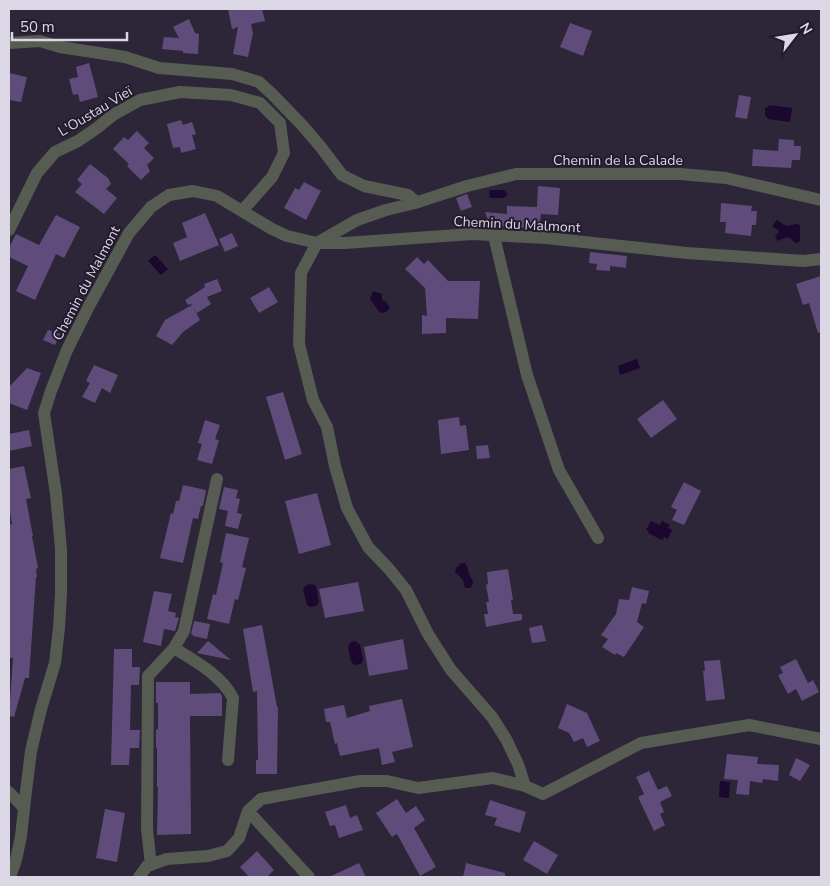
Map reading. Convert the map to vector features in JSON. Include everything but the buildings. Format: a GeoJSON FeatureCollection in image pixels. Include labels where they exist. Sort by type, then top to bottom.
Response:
{"type":"FeatureCollection","features":[{"type":"Feature","properties":{"kind":"street"},"geometry":{"type":"LineString","coordinates":[[9,42],[40,41],[60,47],[125,57],[159,68],[232,74],[259,82],[314,139],[342,175],[364,186],[408,195],[415,203]]}},
{"type":"Feature","properties":{"kind":"street","name":"L'Oustau Vieï"},"geometry":{"type":"LineString","coordinates":[[9,230],[37,173],[55,152],[78,141],[113,115],[140,100],[180,92],[231,95],[260,103],[280,124],[284,153],[272,177],[243,210]]}},
{"type":"Feature","properties":{"kind":"street","name":"Chemin de la Calade"},"geometry":{"type":"LineString","coordinates":[[317,243],[357,220],[467,186],[516,174],[680,174],[726,178],[821,200]]}},
{"type":"Feature","properties":{"kind":"street","name":"Chemin du Malmont"},"geometry":{"type":"LineString","coordinates":[[10,877],[21,836],[31,751],[41,708],[55,663],[59,628],[61,549],[56,494],[44,413],[67,350],[89,306],[129,233],[151,207],[170,195],[193,191],[217,196],[272,229],[287,236],[317,243],[345,243],[472,234],[546,238],[687,253],[804,261],[821,259]]}},
{"type":"Feature","properties":{"kind":"street"},"geometry":{"type":"LineString","coordinates":[[494,236],[527,375],[559,470],[598,538]]}},
{"type":"Feature","properties":{"kind":"street"},"geometry":{"type":"LineString","coordinates":[[317,243],[301,273],[298,344],[313,400],[327,427],[335,466],[347,508],[368,547],[406,590],[428,634],[451,670],[492,717],[506,739],[518,764],[525,786]]}},
{"type":"Feature","properties":{"kind":"street"},"geometry":{"type":"LineString","coordinates":[[151,865],[147,829],[148,676],[174,648],[184,631],[217,479]]}},
{"type":"Feature","properties":{"kind":"street"},"geometry":{"type":"LineString","coordinates":[[174,648],[210,672],[228,689],[233,698],[228,760]]}},
{"type":"Feature","properties":{"kind":"street"},"geometry":{"type":"LineString","coordinates":[[139,877],[147,866],[167,859],[208,856],[227,851],[239,838],[248,811],[261,799],[360,781],[387,781],[418,788],[493,778],[525,786],[543,794],[641,743],[749,724],[821,739]]}},
{"type":"Feature","properties":{"kind":"street"},"geometry":{"type":"LineString","coordinates":[[9,792],[24,808]]}},
{"type":"Feature","properties":{"kind":"street"},"geometry":{"type":"LineString","coordinates":[[248,811],[309,877]]}},
{"type":"Feature","properties":{"kind":"shaded area"},"geometry":{"type":"Polygon","coordinates":[[[769,105],[792,108],[790,122],[768,119],[765,115],[765,108],[769,105]]]}},
{"type":"Feature","properties":{"kind":"shaded area"},"geometry":{"type":"Polygon","coordinates":[[[489,190],[504,190],[508,194],[504,198],[490,198],[489,190]]]}},
{"type":"Feature","properties":{"kind":"shaded area"},"geometry":{"type":"Polygon","coordinates":[[[777,220],[786,226],[800,225],[800,241],[795,243],[787,237],[778,241],[775,237],[779,231],[772,226],[777,220]]]}},
{"type":"Feature","properties":{"kind":"shaded area"},"geometry":{"type":"Polygon","coordinates":[[[155,255],[168,269],[161,275],[148,261],[155,255]]]}},
{"type":"Feature","properties":{"kind":"shaded area"},"geometry":{"type":"Polygon","coordinates":[[[373,291],[382,294],[382,300],[390,308],[386,312],[380,313],[370,299],[373,291]]]}},
{"type":"Feature","properties":{"kind":"shaded area"},"geometry":{"type":"Polygon","coordinates":[[[637,359],[640,368],[620,375],[618,366],[637,359]]]}},
{"type":"Feature","properties":{"kind":"shaded area"},"geometry":{"type":"Polygon","coordinates":[[[651,521],[660,525],[662,521],[670,525],[668,528],[672,530],[668,539],[664,537],[662,540],[648,533],[649,531],[646,530],[651,521]]]}},
{"type":"Feature","properties":{"kind":"shaded area"},"geometry":{"type":"Polygon","coordinates":[[[461,563],[465,563],[467,566],[473,581],[471,588],[465,588],[463,580],[455,572],[461,563]]]}},
{"type":"Feature","properties":{"kind":"shaded area"},"geometry":{"type":"Polygon","coordinates":[[[312,584],[316,586],[319,602],[316,606],[311,607],[307,605],[303,589],[306,585],[312,584]]]}},
{"type":"Feature","properties":{"kind":"shaded area"},"geometry":{"type":"Polygon","coordinates":[[[356,641],[360,644],[363,660],[361,664],[355,665],[351,662],[348,646],[351,642],[356,641]]]}},
{"type":"Feature","properties":{"kind":"shaded area"},"geometry":{"type":"Polygon","coordinates":[[[720,781],[730,782],[729,798],[719,797],[720,781]]]}}]}
